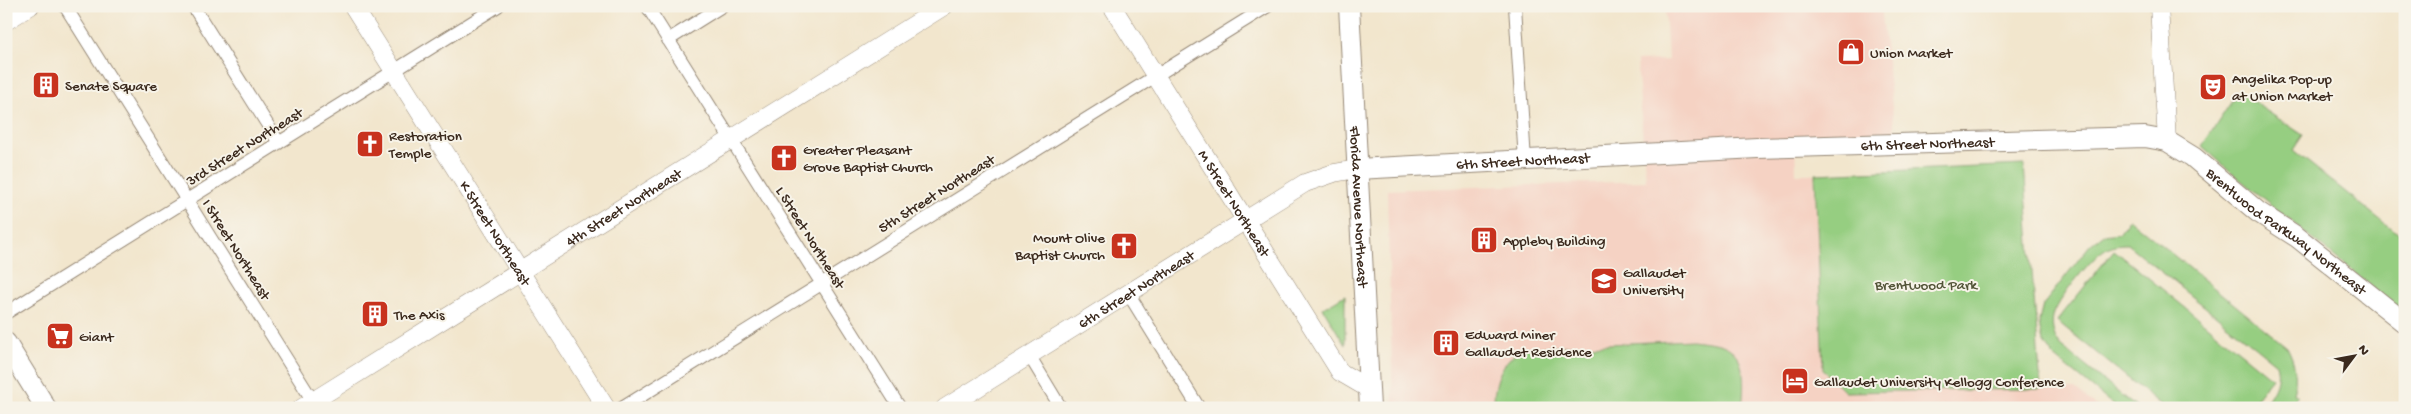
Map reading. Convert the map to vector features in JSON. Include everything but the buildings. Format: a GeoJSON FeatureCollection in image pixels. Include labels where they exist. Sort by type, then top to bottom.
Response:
{"type":"FeatureCollection","features":[{"type":"Feature","properties":{"kind":"main road","name":"Florida Avenue Northeast"},"geometry":{"type":"LineString","coordinates":[[1349,6],[1370,398]]}},
{"type":"Feature","properties":{"kind":"main road","name":"6th Street Northeast"},"geometry":{"type":"LineString","coordinates":[[1357,169],[1757,148],[2145,136],[2167,141]]}},
{"type":"Feature","properties":{"kind":"main road","name":"Brentwood Parkway Northeast"},"geometry":{"type":"LineString","coordinates":[[2167,141],[2193,157],[2258,212],[2297,237],[2405,323]]}},
{"type":"Feature","properties":{"kind":"main road"},"geometry":{"type":"LineString","coordinates":[[6,343],[46,408]]}},
{"type":"Feature","properties":{"kind":"street"},"geometry":{"type":"LineString","coordinates":[[6,21],[30,6]]}},
{"type":"Feature","properties":{"kind":"street","name":"I Street Northeast"},"geometry":{"type":"LineString","coordinates":[[65,6],[187,201],[311,405]]}},
{"type":"Feature","properties":{"kind":"street"},"geometry":{"type":"LineString","coordinates":[[193,6],[279,144]]}},
{"type":"Feature","properties":{"kind":"street","name":"K Street Northeast"},"geometry":{"type":"LineString","coordinates":[[353,6],[606,408]]}},
{"type":"Feature","properties":{"kind":"street","name":"3rd Street Northeast"},"geometry":{"type":"LineString","coordinates":[[6,313],[498,6]]}},
{"type":"Feature","properties":{"kind":"street","name":"L Street Northeast"},"geometry":{"type":"LineString","coordinates":[[647,6],[900,408]]}},
{"type":"Feature","properties":{"kind":"street"},"geometry":{"type":"LineString","coordinates":[[668,40],[722,6]]}},
{"type":"Feature","properties":{"kind":"street","name":"4th Street Northeast"},"geometry":{"type":"LineString","coordinates":[[311,405],[519,271],[944,6]]}},
{"type":"Feature","properties":{"kind":"street","name":"M Street Northeast"},"geometry":{"type":"LineString","coordinates":[[1112,6],[1340,372],[1370,398]]}},
{"type":"Feature","properties":{"kind":"street","name":"5th Street Northeast"},"geometry":{"type":"LineString","coordinates":[[622,408],[1268,6]]}},
{"type":"Feature","properties":{"kind":"street"},"geometry":{"type":"LineString","coordinates":[[1515,6],[1525,161]]}},
{"type":"Feature","properties":{"kind":"street"},"geometry":{"type":"LineString","coordinates":[[2159,6],[2167,141]]}},
{"type":"Feature","properties":{"kind":"street","name":"6th Street Northeast"},"geometry":{"type":"LineString","coordinates":[[945,408],[1305,183],[1334,173],[1357,169]]}},
{"type":"Feature","properties":{"kind":"street"},"geometry":{"type":"LineString","coordinates":[[1128,293],[1199,408]]}},
{"type":"Feature","properties":{"kind":"street"},"geometry":{"type":"LineString","coordinates":[[1029,355],[1061,408]]}},
{"type":"Feature","properties":{"kind":"shaded area","name":"Gallaudet University"},"geometry":{"type":"Polygon","coordinates":[[[1665,6],[1881,6],[1895,133],[1795,136],[1796,174],[1814,174],[1823,371],[1845,392],[2075,389],[2099,408],[1393,408],[1387,190],[1646,181],[1637,61],[1668,60],[1665,6]]]}},
{"type":"Feature","properties":{"kind":"green space"},"geometry":{"type":"Polygon","coordinates":[[[2238,92],[2303,135],[2293,150],[2393,230],[2405,237],[2405,314],[2238,178],[2202,146],[2238,92]]]}},
{"type":"Feature","properties":{"kind":"green space","name":"Brentwood Park"},"geometry":{"type":"Polygon","coordinates":[[[2024,165],[2041,389],[1845,392],[1823,370],[1815,174],[2024,165]]]}},
{"type":"Feature","properties":{"kind":"green space"},"geometry":{"type":"Polygon","coordinates":[[[2129,219],[2287,347],[2295,369],[2293,393],[2297,396],[2288,408],[2261,408],[2274,388],[2277,377],[2276,364],[2127,244],[2109,247],[2091,261],[2055,310],[2052,325],[2055,336],[2061,346],[2137,408],[2117,408],[2053,356],[2043,341],[2040,330],[2039,321],[2043,305],[2090,245],[2103,235],[2119,233],[2129,219]]]}},
{"type":"Feature","properties":{"kind":"green space"},"geometry":{"type":"Polygon","coordinates":[[[2114,250],[2272,378],[2248,408],[2165,408],[2057,321],[2114,250]]]}},
{"type":"Feature","properties":{"kind":"green space"},"geometry":{"type":"Polygon","coordinates":[[[1345,295],[1345,345],[1323,308],[1345,295]]]}},
{"type":"Feature","properties":{"kind":"green space"},"geometry":{"type":"Polygon","coordinates":[[[1692,340],[1722,345],[1735,354],[1742,368],[1742,408],[1494,408],[1497,381],[1504,365],[1517,352],[1525,348],[1692,340]]]}},
{"type":"Feature","properties":{"kind":"place","name":"Union Market"},"geometry":{"type":"Point","coordinates":[1851,52]}},
{"type":"Feature","properties":{"kind":"place","name":"Senate Square"},"geometry":{"type":"Point","coordinates":[46,85]}},
{"type":"Feature","properties":{"kind":"place","name":"Angelika Pop-up at Union Market"},"geometry":{"type":"Point","coordinates":[2213,87]}},
{"type":"Feature","properties":{"kind":"place","name":"Restoration Temple"},"geometry":{"type":"Point","coordinates":[370,144]}},
{"type":"Feature","properties":{"kind":"place","name":"Greater Pleasant Grove Baptist Church"},"geometry":{"type":"Point","coordinates":[784,158]}},
{"type":"Feature","properties":{"kind":"place","name":"Appleby Building"},"geometry":{"type":"Point","coordinates":[1484,240]}},
{"type":"Feature","properties":{"kind":"place","name":"Mount Olive Baptist Church"},"geometry":{"type":"Point","coordinates":[1124,246]}},
{"type":"Feature","properties":{"kind":"place","name":"Gallaudet University"},"geometry":{"type":"Point","coordinates":[1604,281]}},
{"type":"Feature","properties":{"kind":"place","name":"The Axis"},"geometry":{"type":"Point","coordinates":[375,314]}},
{"type":"Feature","properties":{"kind":"place","name":"Giant"},"geometry":{"type":"Point","coordinates":[60,336]}},
{"type":"Feature","properties":{"kind":"place","name":"Edward Miner Gallaudet Residence"},"geometry":{"type":"Point","coordinates":[1446,343]}},
{"type":"Feature","properties":{"kind":"place","name":"Gallaudet University Kellogg Conference"},"geometry":{"type":"Point","coordinates":[1795,381]}}]}
